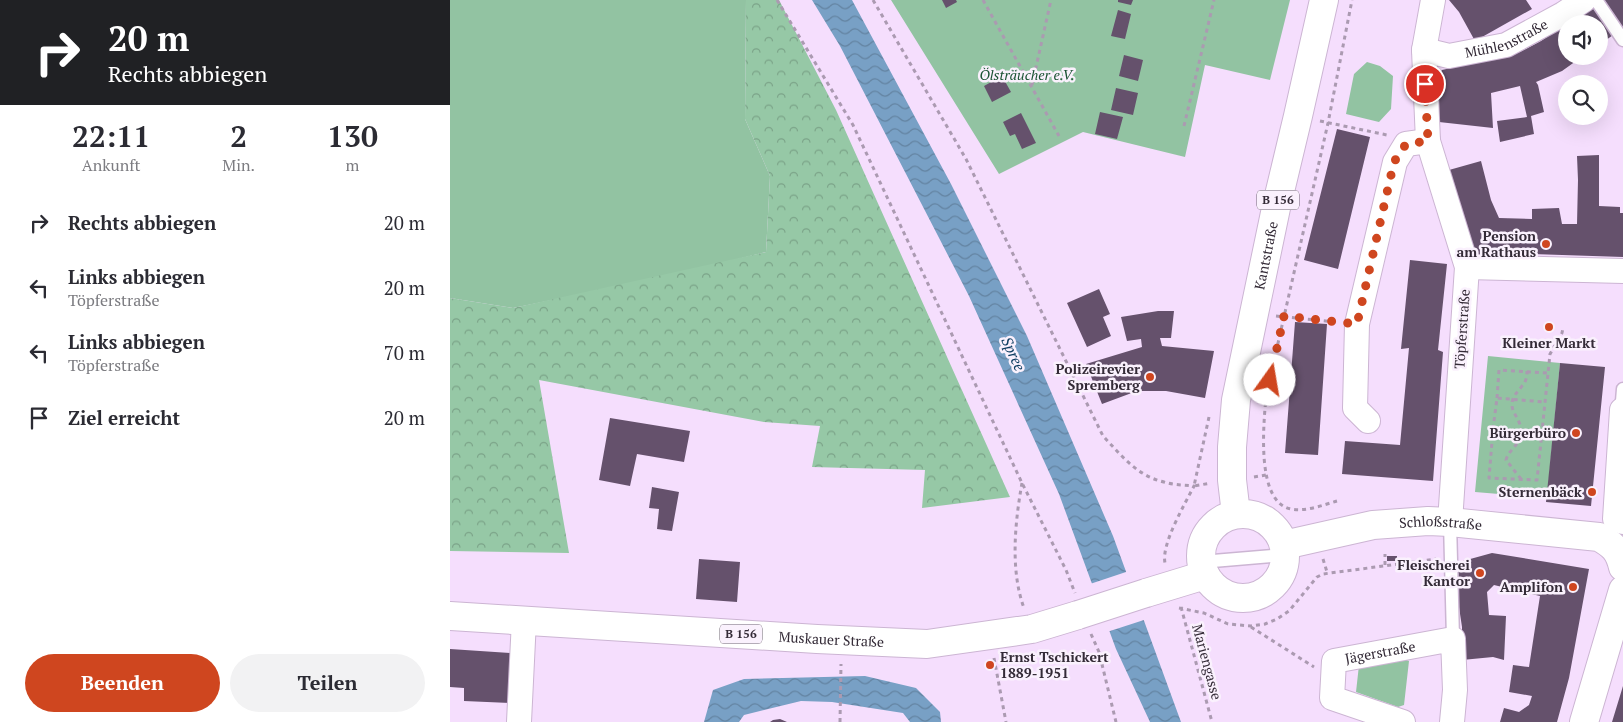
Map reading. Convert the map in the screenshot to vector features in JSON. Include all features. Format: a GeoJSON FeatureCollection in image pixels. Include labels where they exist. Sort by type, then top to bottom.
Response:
{"type":"FeatureCollection","features":[{"type":"Feature","properties":{"kind":"main road","name":"Kantstraße"},"geometry":{"type":"LineString","coordinates":[[1236,514],[1232,480],[1236,400],[1276,208],[1324,0]]}},
{"type":"Feature","properties":{"kind":"main road"},"geometry":{"type":"LineString","coordinates":[[1248,513],[1271,523],[1279,533],[1285,550],[1282,572],[1275,584],[1264,593],[1251,598],[1237,598],[1224,594],[1213,586],[1203,569],[1201,549],[1208,531],[1223,518],[1236,514],[1248,513]]}},
{"type":"Feature","properties":{"kind":"main road","name":"Schloßstraße"},"geometry":{"type":"LineString","coordinates":[[1285,550],[1373,525],[1428,521],[1599,537],[1610,544],[1622,562]]}},
{"type":"Feature","properties":{"kind":"main road","name":"Muskauer Straße"},"geometry":{"type":"LineString","coordinates":[[450,616],[825,640],[927,644],[1032,630],[1146,593],[1203,569]]}},
{"type":"Feature","properties":{"kind":"main road"},"geometry":{"type":"LineString","coordinates":[[1584,722],[1623,590]]}},
{"type":"Feature","properties":{"kind":"street","name":"Töpferstraße"},"geometry":{"type":"LineString","coordinates":[[1433,0],[1424,50],[1417,142],[1467,267],[1450,522]]}},
{"type":"Feature","properties":{"kind":"street","name":"Mühlenstraße"},"geometry":{"type":"LineString","coordinates":[[1424,50],[1449,56],[1506,45],[1563,14],[1584,0]]}},
{"type":"Feature","properties":{"kind":"street"},"geometry":{"type":"LineString","coordinates":[[1368,421],[1355,408],[1357,324],[1394,162],[1417,142]]}},
{"type":"Feature","properties":{"kind":"street"},"geometry":{"type":"LineString","coordinates":[[1467,267],[1623,271]]}},
{"type":"Feature","properties":{"kind":"street"},"geometry":{"type":"LineString","coordinates":[[1623,410],[1615,519],[1623,522]]}},
{"type":"Feature","properties":{"kind":"street"},"geometry":{"type":"LineString","coordinates":[[519,722],[524,620]]}},
{"type":"Feature","properties":{"kind":"street"},"geometry":{"type":"LineString","coordinates":[[1452,722],[1455,690],[1453,640]]}},
{"type":"Feature","properties":{"kind":"street","name":"Jägerstraße"},"geometry":{"type":"LineString","coordinates":[[1403,722],[1332,698],[1334,661],[1453,640]]}},
{"type":"Feature","properties":{"kind":"lane"},"geometry":{"type":"LineString","coordinates":[[1596,0],[1623,40]]}},
{"type":"Feature","properties":{"kind":"lane"},"geometry":{"type":"LineString","coordinates":[[1623,389],[1623,402]]}},
{"type":"Feature","properties":{"kind":"lane"},"geometry":{"type":"LineString","coordinates":[[1450,522],[1453,640]]}},
{"type":"Feature","properties":{"kind":"lane"},"geometry":{"type":"LineString","coordinates":[[1203,569],[1285,550]]}},
{"type":"Feature","properties":{"kind":"path"},"geometry":{"type":"LineString","coordinates":[[777,0],[853,125],[1022,483],[1016,514],[1016,560],[1018,588],[1022,606]]}},
{"type":"Feature","properties":{"kind":"path"},"geometry":{"type":"LineString","coordinates":[[873,0],[966,159],[1103,436],[1134,469],[1148,477],[1165,483],[1194,486],[1166,544],[1164,561]]}},
{"type":"Feature","properties":{"kind":"path"},"geometry":{"type":"LineString","coordinates":[[983,0],[1059,136]]}},
{"type":"Feature","properties":{"kind":"path"},"geometry":{"type":"LineString","coordinates":[[1032,86],[1052,0]]}},
{"type":"Feature","properties":{"kind":"path"},"geometry":{"type":"LineString","coordinates":[[1184,126],[1214,0]]}},
{"type":"Feature","properties":{"kind":"path"},"geometry":{"type":"LineString","coordinates":[[1337,501],[1308,509],[1291,509],[1278,502],[1266,475],[1263,436],[1266,396],[1328,122],[1352,0]]}},
{"type":"Feature","properties":{"kind":"path"},"geometry":{"type":"LineString","coordinates":[[1298,116],[1417,142]]}},
{"type":"Feature","properties":{"kind":"path"},"geometry":{"type":"LineString","coordinates":[[1253,314],[1357,324]]}},
{"type":"Feature","properties":{"kind":"path"},"geometry":{"type":"LineString","coordinates":[[1548,373],[1499,370],[1489,478],[1538,480],[1550,354],[1563,328]]}},
{"type":"Feature","properties":{"kind":"path"},"geometry":{"type":"LineString","coordinates":[[1521,479],[1506,460],[1507,455],[1520,440],[1521,431],[1518,418],[1513,410],[1512,399],[1525,381],[1528,371]]}},
{"type":"Feature","properties":{"kind":"path"},"geometry":{"type":"LineString","coordinates":[[1497,398],[1545,402]]}},
{"type":"Feature","properties":{"kind":"path"},"geometry":{"type":"LineString","coordinates":[[1493,429],[1542,433]]}},
{"type":"Feature","properties":{"kind":"path"},"geometry":{"type":"LineString","coordinates":[[1384,565],[1385,554]]}},
{"type":"Feature","properties":{"kind":"path"},"geometry":{"type":"LineString","coordinates":[[1422,554],[1422,561]]}},
{"type":"Feature","properties":{"kind":"path"},"geometry":{"type":"LineString","coordinates":[[1173,609],[1181,608],[1204,613],[1228,624],[1251,626],[1265,624],[1289,611],[1313,581],[1323,574],[1451,557]]}},
{"type":"Feature","properties":{"kind":"path","name":"Mariengasse"},"geometry":{"type":"LineString","coordinates":[[1181,608],[1212,722]]}},
{"type":"Feature","properties":{"kind":"path"},"geometry":{"type":"LineString","coordinates":[[1251,626],[1333,679]]}},
{"type":"Feature","properties":{"kind":"path"},"geometry":{"type":"LineString","coordinates":[[994,657],[1006,722]]}},
{"type":"Feature","properties":{"kind":"path"},"geometry":{"type":"LineString","coordinates":[[840,722],[841,667]]}},
{"type":"Feature","properties":{"kind":"green space"},"geometry":{"type":"Polygon","coordinates":[[[450,0],[746,0],[745,119],[770,176],[766,252],[669,276],[513,308],[450,298],[450,0]]]}},
{"type":"Feature","properties":{"kind":"green space"},"geometry":{"type":"Polygon","coordinates":[[[746,0],[779,0],[836,110],[1010,497],[922,508],[925,470],[812,467],[820,426],[764,422],[539,380],[569,553],[450,551],[450,298],[513,308],[766,252],[770,176],[745,119],[746,0]]]}},
{"type":"Feature","properties":{"kind":"green space","name":"Ölsträucher e.V."},"geometry":{"type":"Polygon","coordinates":[[[891,0],[1290,0],[1270,80],[1205,65],[1185,157],[1083,132],[999,174],[891,0]]]}},
{"type":"Feature","properties":{"kind":"green space"},"geometry":{"type":"Polygon","coordinates":[[[1367,62],[1380,66],[1393,76],[1391,109],[1379,122],[1346,114],[1354,74],[1367,62]]]}},
{"type":"Feature","properties":{"kind":"green space"},"geometry":{"type":"Polygon","coordinates":[[[1488,356],[1560,363],[1547,498],[1475,492],[1488,356]]]}},
{"type":"Feature","properties":{"kind":"green space"},"geometry":{"type":"Polygon","coordinates":[[[1401,658],[1409,661],[1404,705],[1398,707],[1356,692],[1359,665],[1401,658]]]}},
{"type":"Feature","properties":{"kind":"water","name":"Spree"},"geometry":{"type":"Polygon","coordinates":[[[812,0],[852,0],[951,184],[1027,336],[1113,536],[1181,722],[1150,722],[1116,649],[1059,494],[969,296],[840,46],[812,0]]]}},
{"type":"Feature","properties":{"kind":"water"},"geometry":{"type":"Polygon","coordinates":[[[865,676],[916,688],[940,712],[941,722],[910,722],[903,713],[832,702],[801,701],[744,715],[739,722],[704,722],[713,690],[744,679],[865,676]]]}},
{"type":"Feature","properties":{"kind":"pier"},"geometry":{"type":"Polygon","coordinates":[[[1129,571],[1147,619],[1107,632],[1090,584],[1129,571]]]}},
{"type":"Feature","properties":{"kind":"building"},"geometry":{"type":"Polygon","coordinates":[[[942,0],[956,0],[957,2],[946,8],[942,0]]]}},
{"type":"Feature","properties":{"kind":"building"},"geometry":{"type":"Polygon","coordinates":[[[1118,0],[1133,0],[1131,5],[1118,2],[1118,0]]]}},
{"type":"Feature","properties":{"kind":"building"},"geometry":{"type":"Polygon","coordinates":[[[1449,0],[1526,0],[1532,9],[1475,41],[1459,12],[1449,0]]]}},
{"type":"Feature","properties":{"kind":"building"},"geometry":{"type":"Polygon","coordinates":[[[1600,0],[1623,0],[1623,28],[1608,39],[1608,15],[1578,15],[1600,0]]]}},
{"type":"Feature","properties":{"kind":"building"},"geometry":{"type":"Polygon","coordinates":[[[1118,10],[1131,14],[1125,39],[1111,36],[1118,10]]]}},
{"type":"Feature","properties":{"kind":"building"},"geometry":{"type":"Polygon","coordinates":[[[1558,29],[1558,65],[1570,65],[1562,71],[1536,82],[1544,112],[1531,116],[1534,134],[1500,142],[1497,121],[1527,117],[1520,86],[1491,93],[1493,128],[1439,122],[1438,76],[1442,70],[1520,52],[1558,29]]]}},
{"type":"Feature","properties":{"kind":"building"},"geometry":{"type":"Polygon","coordinates":[[[1124,55],[1143,60],[1138,81],[1119,76],[1124,55]]]}},
{"type":"Feature","properties":{"kind":"building"},"geometry":{"type":"Polygon","coordinates":[[[1002,76],[1011,92],[992,102],[984,86],[1002,76]]]}},
{"type":"Feature","properties":{"kind":"building"},"geometry":{"type":"Polygon","coordinates":[[[1116,88],[1138,93],[1133,115],[1111,110],[1116,88]]]}},
{"type":"Feature","properties":{"kind":"building"},"geometry":{"type":"Polygon","coordinates":[[[1100,112],[1123,117],[1117,139],[1095,134],[1100,112]]]}},
{"type":"Feature","properties":{"kind":"building"},"geometry":{"type":"Polygon","coordinates":[[[1021,113],[1036,143],[1022,149],[1015,134],[1010,136],[1003,122],[1021,113]]]}},
{"type":"Feature","properties":{"kind":"building"},"geometry":{"type":"Polygon","coordinates":[[[1337,129],[1370,137],[1338,269],[1304,260],[1337,129]]]}},
{"type":"Feature","properties":{"kind":"building"},"geometry":{"type":"Polygon","coordinates":[[[1599,155],[1599,206],[1620,207],[1620,213],[1623,213],[1623,257],[1532,254],[1475,255],[1449,170],[1481,161],[1491,200],[1499,218],[1532,219],[1532,209],[1559,208],[1562,224],[1577,224],[1577,156],[1599,155]]]}},
{"type":"Feature","properties":{"kind":"building"},"geometry":{"type":"Polygon","coordinates":[[[1410,260],[1447,264],[1438,350],[1443,352],[1433,481],[1342,474],[1345,441],[1400,445],[1409,348],[1401,349],[1410,260]]]}},
{"type":"Feature","properties":{"kind":"building"},"geometry":{"type":"Polygon","coordinates":[[[1099,289],[1110,314],[1103,317],[1111,336],[1087,347],[1067,303],[1099,289]]]}},
{"type":"Feature","properties":{"kind":"building","name":"Polizeirevier Spremberg"},"geometry":{"type":"Polygon","coordinates":[[[1158,311],[1174,311],[1171,338],[1160,338],[1162,346],[1214,351],[1205,398],[1166,391],[1137,391],[1102,404],[1086,364],[1142,347],[1141,339],[1127,341],[1121,317],[1158,311]]]}},
{"type":"Feature","properties":{"kind":"building"},"geometry":{"type":"Polygon","coordinates":[[[1295,322],[1327,324],[1318,455],[1285,453],[1295,322]]]}},
{"type":"Feature","properties":{"kind":"building","name":"Bürgerbüro"},"geometry":{"type":"Polygon","coordinates":[[[1560,363],[1605,367],[1591,506],[1546,502],[1560,363]]]}},
{"type":"Feature","properties":{"kind":"building"},"geometry":{"type":"Polygon","coordinates":[[[610,418],[690,431],[684,462],[637,454],[630,486],[599,480],[610,418]]]}},
{"type":"Feature","properties":{"kind":"building"},"geometry":{"type":"Polygon","coordinates":[[[652,487],[679,492],[672,531],[657,529],[659,509],[649,508],[652,487]]]}},
{"type":"Feature","properties":{"kind":"building"},"geometry":{"type":"Polygon","coordinates":[[[1492,553],[1589,569],[1569,678],[1557,722],[1500,722],[1504,708],[1519,712],[1529,705],[1532,696],[1509,692],[1513,665],[1529,667],[1540,596],[1494,585],[1487,592],[1489,615],[1506,616],[1504,660],[1493,657],[1462,660],[1462,627],[1454,574],[1456,566],[1463,561],[1492,553]]]}},
{"type":"Feature","properties":{"kind":"building"},"geometry":{"type":"Polygon","coordinates":[[[1387,556],[1397,556],[1397,561],[1387,561],[1387,556]]]}},
{"type":"Feature","properties":{"kind":"building"},"geometry":{"type":"Polygon","coordinates":[[[699,559],[740,562],[737,602],[696,599],[699,559]]]}},
{"type":"Feature","properties":{"kind":"building"},"geometry":{"type":"Polygon","coordinates":[[[450,649],[510,653],[510,703],[464,701],[464,688],[450,687],[450,649]]]}},
{"type":"Feature","properties":{"kind":"building"},"geometry":{"type":"Polygon","coordinates":[[[1623,686],[1623,722],[1612,722],[1623,686]]]}},
{"type":"Feature","properties":{"kind":"building"},"geometry":{"type":"Polygon","coordinates":[[[780,719],[787,722],[770,722],[773,720],[780,719]]]}},
{"type":"Feature","properties":{"kind":"place","name":"Pension am Rathaus"},"geometry":{"type":"Point","coordinates":[1546,244]}},
{"type":"Feature","properties":{"kind":"place","name":"Kleiner Markt"},"geometry":{"type":"Point","coordinates":[1549,327]}},
{"type":"Feature","properties":{"kind":"place","name":"Polizeirevier Spremberg"},"geometry":{"type":"Point","coordinates":[1150,377]}},
{"type":"Feature","properties":{"kind":"place","name":"Bürgerbüro"},"geometry":{"type":"Point","coordinates":[1576,433]}},
{"type":"Feature","properties":{"kind":"place","name":"Sternenbäck"},"geometry":{"type":"Point","coordinates":[1592,492]}},
{"type":"Feature","properties":{"kind":"place","name":"Fleischerei Kantor"},"geometry":{"type":"Point","coordinates":[1480,573]}},
{"type":"Feature","properties":{"kind":"place","name":"Amplifon"},"geometry":{"type":"Point","coordinates":[1573,587]}},
{"type":"Feature","properties":{"kind":"place","name":"Ernst Tschickert 1889-1951"},"geometry":{"type":"Point","coordinates":[990,665]}},
{"type":"Feature","properties":{"kind":"route"},"geometry":{"type":"LineString","coordinates":[[1270,380],[1284,316],[1357,324],[1394,162],[1406,144],[1428,141],[1425,84]]}}]}
